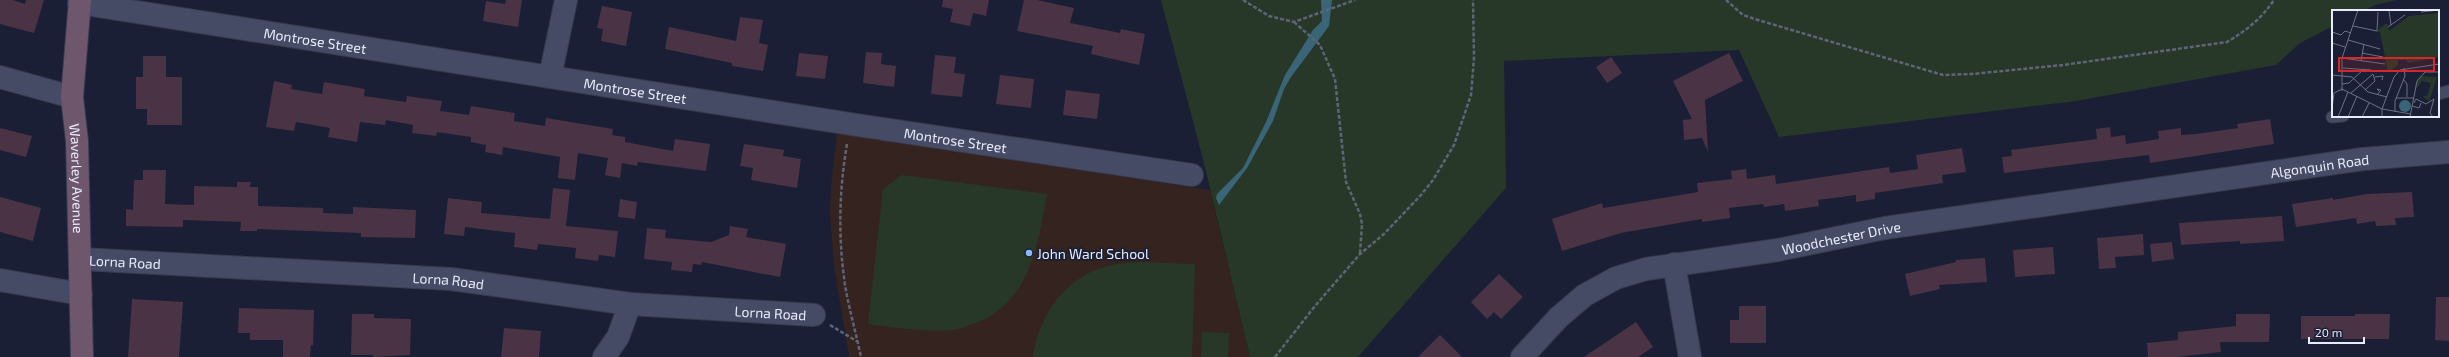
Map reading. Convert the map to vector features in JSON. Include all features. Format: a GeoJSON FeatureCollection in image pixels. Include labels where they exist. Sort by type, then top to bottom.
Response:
{"type":"FeatureCollection","features":[{"type":"Feature","properties":{"kind":"street"},"geometry":{"type":"LineString","coordinates":[[550,77],[566,0]]}},
{"type":"Feature","properties":{"kind":"street","name":"Montrose Street"},"geometry":{"type":"LineString","coordinates":[[80,1],[850,124],[1192,175]]}},
{"type":"Feature","properties":{"kind":"street","name":"Waverley Avenue"},"geometry":{"type":"LineString","coordinates":[[80,1],[72,98],[77,141],[82,357]]}},
{"type":"Feature","properties":{"kind":"street"},"geometry":{"type":"LineString","coordinates":[[0,77],[72,98]]}},
{"type":"Feature","properties":{"kind":"street","name":"Algonquin Road"},"geometry":{"type":"LineString","coordinates":[[2191,185],[2363,159],[2449,152]]}},
{"type":"Feature","properties":{"kind":"street","name":"Woodchester Drive"},"geometry":{"type":"LineString","coordinates":[[1522,357],[1559,317],[1585,295],[1616,278],[1674,264],[1778,250],[1885,228],[2191,185]]}},
{"type":"Feature","properties":{"kind":"street","name":"Lorna Road"},"geometry":{"type":"LineString","coordinates":[[80,259],[451,278],[630,304],[814,316]]}},
{"type":"Feature","properties":{"kind":"street"},"geometry":{"type":"LineString","coordinates":[[1674,264],[1690,357]]}},
{"type":"Feature","properties":{"kind":"street"},"geometry":{"type":"LineString","coordinates":[[0,280],[80,294]]}},
{"type":"Feature","properties":{"kind":"street"},"geometry":{"type":"LineString","coordinates":[[604,357],[618,337],[630,304]]}},
{"type":"Feature","properties":{"kind":"lane"},"geometry":{"type":"LineString","coordinates":[[2439,94],[2449,90]]}},
{"type":"Feature","properties":{"kind":"path"},"geometry":{"type":"LineString","coordinates":[[1243,0],[1269,16],[1294,22],[1318,42],[1326,56],[1336,84],[1346,182],[1360,214],[1362,224],[1360,254]]}},
{"type":"Feature","properties":{"kind":"path"},"geometry":{"type":"LineString","coordinates":[[1294,22],[1355,0]]}},
{"type":"Feature","properties":{"kind":"path"},"geometry":{"type":"LineString","coordinates":[[1275,357],[1315,306],[1360,254],[1384,234],[1421,195],[1433,180],[1454,145],[1471,95],[1474,58],[1473,0]]}},
{"type":"Feature","properties":{"kind":"path"},"geometry":{"type":"LineString","coordinates":[[1726,0],[1743,15],[1943,75],[1972,74],[2063,65],[2227,42],[2245,31],[2263,16],[2274,0]]}},
{"type":"Feature","properties":{"kind":"path"},"geometry":{"type":"LineString","coordinates":[[850,124],[843,168],[839,224],[845,286],[861,357]]}},
{"type":"Feature","properties":{"kind":"path"},"geometry":{"type":"LineString","coordinates":[[814,316],[858,342]]}},
{"type":"Feature","properties":{"kind":"shaded area","name":"John Ward School"},"geometry":{"type":"Polygon","coordinates":[[[837,133],[1210,190],[1250,357],[849,357],[834,266],[830,213],[831,185],[837,133]]]}},
{"type":"Feature","properties":{"kind":"green space"},"geometry":{"type":"Polygon","coordinates":[[[1161,0],[2396,0],[2375,5],[2365,10],[2332,10],[2332,27],[2300,43],[2276,65],[2076,101],[1779,137],[1739,50],[1504,61],[1506,188],[1358,357],[1250,357],[1204,163],[1161,0]]]}},
{"type":"Feature","properties":{"kind":"green space"},"geometry":{"type":"Polygon","coordinates":[[[902,175],[1047,194],[1040,232],[1028,269],[1020,286],[1009,301],[994,313],[976,323],[953,330],[921,330],[868,324],[883,189],[902,175]]]}},
{"type":"Feature","properties":{"kind":"green space"},"geometry":{"type":"Polygon","coordinates":[[[1138,262],[1195,264],[1192,357],[1033,357],[1041,327],[1048,313],[1067,288],[1093,271],[1116,264],[1138,262]]]}},
{"type":"Feature","properties":{"kind":"green space"},"geometry":{"type":"Polygon","coordinates":[[[1202,332],[1229,333],[1228,357],[1201,357],[1202,332]]]}},
{"type":"Feature","properties":{"kind":"water"},"geometry":{"type":"Polygon","coordinates":[[[1321,0],[1332,0],[1329,26],[1291,77],[1284,89],[1273,121],[1247,168],[1219,205],[1216,198],[1217,194],[1243,168],[1266,122],[1285,75],[1313,30],[1322,21],[1321,0]]]}},
{"type":"Feature","properties":{"kind":"building"},"geometry":{"type":"Polygon","coordinates":[[[0,0],[13,0],[25,4],[26,0],[44,0],[34,33],[0,24],[0,0]]]}},
{"type":"Feature","properties":{"kind":"building"},"geometry":{"type":"Polygon","coordinates":[[[506,0],[522,0],[518,27],[483,21],[486,1],[505,4],[506,0]]]}},
{"type":"Feature","properties":{"kind":"building"},"geometry":{"type":"Polygon","coordinates":[[[943,0],[989,0],[986,16],[973,13],[970,26],[950,22],[953,9],[942,7],[943,0]]]}},
{"type":"Feature","properties":{"kind":"building"},"geometry":{"type":"Polygon","coordinates":[[[1024,0],[1037,0],[1074,8],[1070,23],[1120,33],[1121,29],[1145,34],[1139,65],[1091,54],[1093,46],[1017,31],[1024,0]]]}},
{"type":"Feature","properties":{"kind":"building"},"geometry":{"type":"Polygon","coordinates":[[[602,6],[632,12],[626,46],[601,41],[603,29],[597,28],[602,6]]]}},
{"type":"Feature","properties":{"kind":"building"},"geometry":{"type":"Polygon","coordinates":[[[740,17],[763,20],[759,43],[768,45],[763,71],[732,66],[732,63],[665,49],[669,27],[736,41],[740,17]]]}},
{"type":"Feature","properties":{"kind":"building"},"geometry":{"type":"Polygon","coordinates":[[[866,52],[882,53],[881,64],[896,66],[894,87],[863,83],[866,52]]]}},
{"type":"Feature","properties":{"kind":"building"},"geometry":{"type":"Polygon","coordinates":[[[799,53],[828,56],[825,79],[796,76],[799,53]]]}},
{"type":"Feature","properties":{"kind":"building"},"geometry":{"type":"Polygon","coordinates":[[[1729,53],[1743,81],[1705,100],[1708,152],[1702,138],[1684,140],[1683,120],[1692,119],[1673,81],[1729,53]]]}},
{"type":"Feature","properties":{"kind":"building"},"geometry":{"type":"Polygon","coordinates":[[[935,55],[956,57],[954,73],[965,74],[962,97],[931,94],[935,55]]]}},
{"type":"Feature","properties":{"kind":"building"},"geometry":{"type":"Polygon","coordinates":[[[143,56],[166,56],[166,77],[182,77],[182,125],[147,125],[147,109],[136,109],[136,77],[143,77],[143,56]]]}},
{"type":"Feature","properties":{"kind":"building"},"geometry":{"type":"Polygon","coordinates":[[[1611,57],[1622,73],[1607,83],[1596,67],[1611,57]]]}},
{"type":"Feature","properties":{"kind":"building"},"geometry":{"type":"Polygon","coordinates":[[[1000,75],[1034,79],[1031,108],[996,104],[1000,75]]]}},
{"type":"Feature","properties":{"kind":"building"},"geometry":{"type":"Polygon","coordinates":[[[274,81],[292,85],[291,89],[322,94],[324,82],[365,89],[364,96],[406,102],[407,96],[442,101],[440,111],[469,115],[471,106],[515,113],[514,121],[545,126],[546,118],[613,129],[612,135],[625,137],[625,142],[673,151],[675,139],[710,144],[706,171],[638,162],[637,166],[622,163],[620,178],[605,175],[608,158],[578,153],[575,180],[558,178],[560,157],[503,147],[502,155],[485,152],[486,145],[471,142],[471,137],[437,132],[436,136],[412,133],[413,125],[386,120],[385,125],[360,122],[357,142],[328,137],[330,128],[296,122],[294,131],[266,127],[274,81]]]}},
{"type":"Feature","properties":{"kind":"building"},"geometry":{"type":"Polygon","coordinates":[[[1066,90],[1100,94],[1097,119],[1063,115],[1066,90]]]}},
{"type":"Feature","properties":{"kind":"building"},"geometry":{"type":"Polygon","coordinates":[[[2270,119],[2274,144],[2150,163],[2149,155],[2004,173],[2002,157],[2012,156],[2011,150],[2097,139],[2096,129],[2110,127],[2111,137],[2125,135],[2126,144],[2159,139],[2158,131],[2181,128],[2181,135],[2196,134],[2238,128],[2237,124],[2270,119]]]}},
{"type":"Feature","properties":{"kind":"building"},"geometry":{"type":"Polygon","coordinates":[[[0,128],[32,136],[26,157],[0,150],[0,128]]]}},
{"type":"Feature","properties":{"kind":"building"},"geometry":{"type":"Polygon","coordinates":[[[744,144],[784,150],[783,156],[801,159],[797,188],[751,180],[753,168],[740,166],[744,144]]]}},
{"type":"Feature","properties":{"kind":"building"},"geometry":{"type":"Polygon","coordinates":[[[1962,148],[1966,172],[1942,175],[1943,183],[1875,193],[1875,199],[1856,202],[1856,195],[1818,200],[1819,206],[1785,211],[1784,204],[1764,207],[1763,204],[1729,208],[1730,218],[1702,222],[1702,219],[1621,233],[1562,251],[1552,219],[1602,203],[1603,208],[1698,192],[1697,183],[1732,179],[1731,171],[1746,169],[1747,179],[1775,175],[1776,184],[1889,167],[1890,173],[1918,169],[1916,155],[1962,148]]]}},
{"type":"Feature","properties":{"kind":"building"},"geometry":{"type":"Polygon","coordinates":[[[143,170],[166,170],[165,204],[194,205],[194,186],[237,187],[237,182],[251,182],[250,187],[258,187],[258,206],[323,208],[323,213],[353,214],[353,207],[416,210],[415,238],[361,237],[361,233],[257,229],[257,231],[240,231],[241,222],[183,220],[183,227],[126,226],[126,209],[133,210],[134,180],[143,180],[143,170]]]}},
{"type":"Feature","properties":{"kind":"building"},"geometry":{"type":"Polygon","coordinates":[[[553,188],[570,190],[566,226],[618,231],[615,257],[599,255],[598,261],[575,258],[576,248],[538,244],[537,250],[514,247],[515,233],[465,227],[464,236],[444,234],[448,198],[482,202],[481,213],[550,219],[553,188]]]}},
{"type":"Feature","properties":{"kind":"building"},"geometry":{"type":"Polygon","coordinates":[[[2412,192],[2414,217],[2395,218],[2396,225],[2376,226],[2375,221],[2357,224],[2356,218],[2296,227],[2292,204],[2333,198],[2333,200],[2366,194],[2412,192]]]}},
{"type":"Feature","properties":{"kind":"building"},"geometry":{"type":"Polygon","coordinates":[[[0,197],[41,208],[33,241],[0,232],[0,197]]]}},
{"type":"Feature","properties":{"kind":"building"},"geometry":{"type":"Polygon","coordinates":[[[620,199],[637,202],[635,219],[618,217],[620,199]]]}},
{"type":"Feature","properties":{"kind":"building"},"geometry":{"type":"Polygon","coordinates":[[[2282,216],[2284,241],[2240,244],[2240,241],[2181,245],[2179,223],[2282,216]]]}},
{"type":"Feature","properties":{"kind":"building"},"geometry":{"type":"Polygon","coordinates":[[[730,226],[748,229],[746,237],[786,244],[780,277],[702,262],[701,265],[693,264],[692,272],[671,270],[672,262],[644,259],[647,228],[666,230],[665,238],[711,242],[729,235],[730,226]]]}},
{"type":"Feature","properties":{"kind":"building"},"geometry":{"type":"Polygon","coordinates":[[[2143,234],[2144,255],[2115,257],[2116,268],[2099,269],[2097,238],[2143,234]]]}},
{"type":"Feature","properties":{"kind":"building"},"geometry":{"type":"Polygon","coordinates":[[[2172,242],[2174,259],[2152,262],[2150,244],[2172,242]]]}},
{"type":"Feature","properties":{"kind":"building"},"geometry":{"type":"Polygon","coordinates":[[[2053,247],[2055,274],[2015,277],[2013,250],[2053,247]]]}},
{"type":"Feature","properties":{"kind":"building"},"geometry":{"type":"Polygon","coordinates":[[[1985,258],[1987,282],[1939,285],[1940,289],[1910,296],[1905,274],[1956,262],[1956,260],[1985,258]]]}},
{"type":"Feature","properties":{"kind":"building"},"geometry":{"type":"Polygon","coordinates":[[[1499,274],[1523,297],[1501,319],[1494,312],[1487,319],[1471,302],[1499,274]]]}},
{"type":"Feature","properties":{"kind":"building"},"geometry":{"type":"Polygon","coordinates":[[[2436,297],[2449,297],[2449,341],[2435,340],[2436,297]]]}},
{"type":"Feature","properties":{"kind":"building"},"geometry":{"type":"Polygon","coordinates":[[[132,299],[183,302],[179,357],[128,357],[132,299]]]}},
{"type":"Feature","properties":{"kind":"building"},"geometry":{"type":"Polygon","coordinates":[[[1739,306],[1766,306],[1766,343],[1730,343],[1730,320],[1739,320],[1739,306]]]}},
{"type":"Feature","properties":{"kind":"building"},"geometry":{"type":"Polygon","coordinates":[[[239,308],[314,310],[313,345],[311,345],[310,357],[283,357],[283,340],[250,340],[250,333],[238,333],[239,308]]]}},
{"type":"Feature","properties":{"kind":"building"},"geometry":{"type":"Polygon","coordinates":[[[352,314],[374,314],[374,318],[411,319],[410,355],[373,357],[373,355],[351,355],[352,314]]]}},
{"type":"Feature","properties":{"kind":"building"},"geometry":{"type":"Polygon","coordinates":[[[2236,314],[2270,314],[2269,342],[2220,342],[2221,352],[2177,357],[2148,357],[2147,343],[2178,340],[2178,332],[2236,326],[2236,314]]]}},
{"type":"Feature","properties":{"kind":"building"},"geometry":{"type":"Polygon","coordinates":[[[2355,314],[2390,314],[2389,339],[2301,339],[2301,316],[2355,316],[2355,314]]]}},
{"type":"Feature","properties":{"kind":"building"},"geometry":{"type":"Polygon","coordinates":[[[1636,322],[1653,347],[1638,357],[1584,357],[1636,322]]]}},
{"type":"Feature","properties":{"kind":"building"},"geometry":{"type":"Polygon","coordinates":[[[504,328],[541,331],[539,357],[501,357],[504,328]]]}},
{"type":"Feature","properties":{"kind":"building"},"geometry":{"type":"Polygon","coordinates":[[[1440,335],[1462,357],[1418,357],[1440,335]]]}},
{"type":"Feature","properties":{"kind":"place","name":"John Ward School"},"geometry":{"type":"Point","coordinates":[1029,253]}}]}
